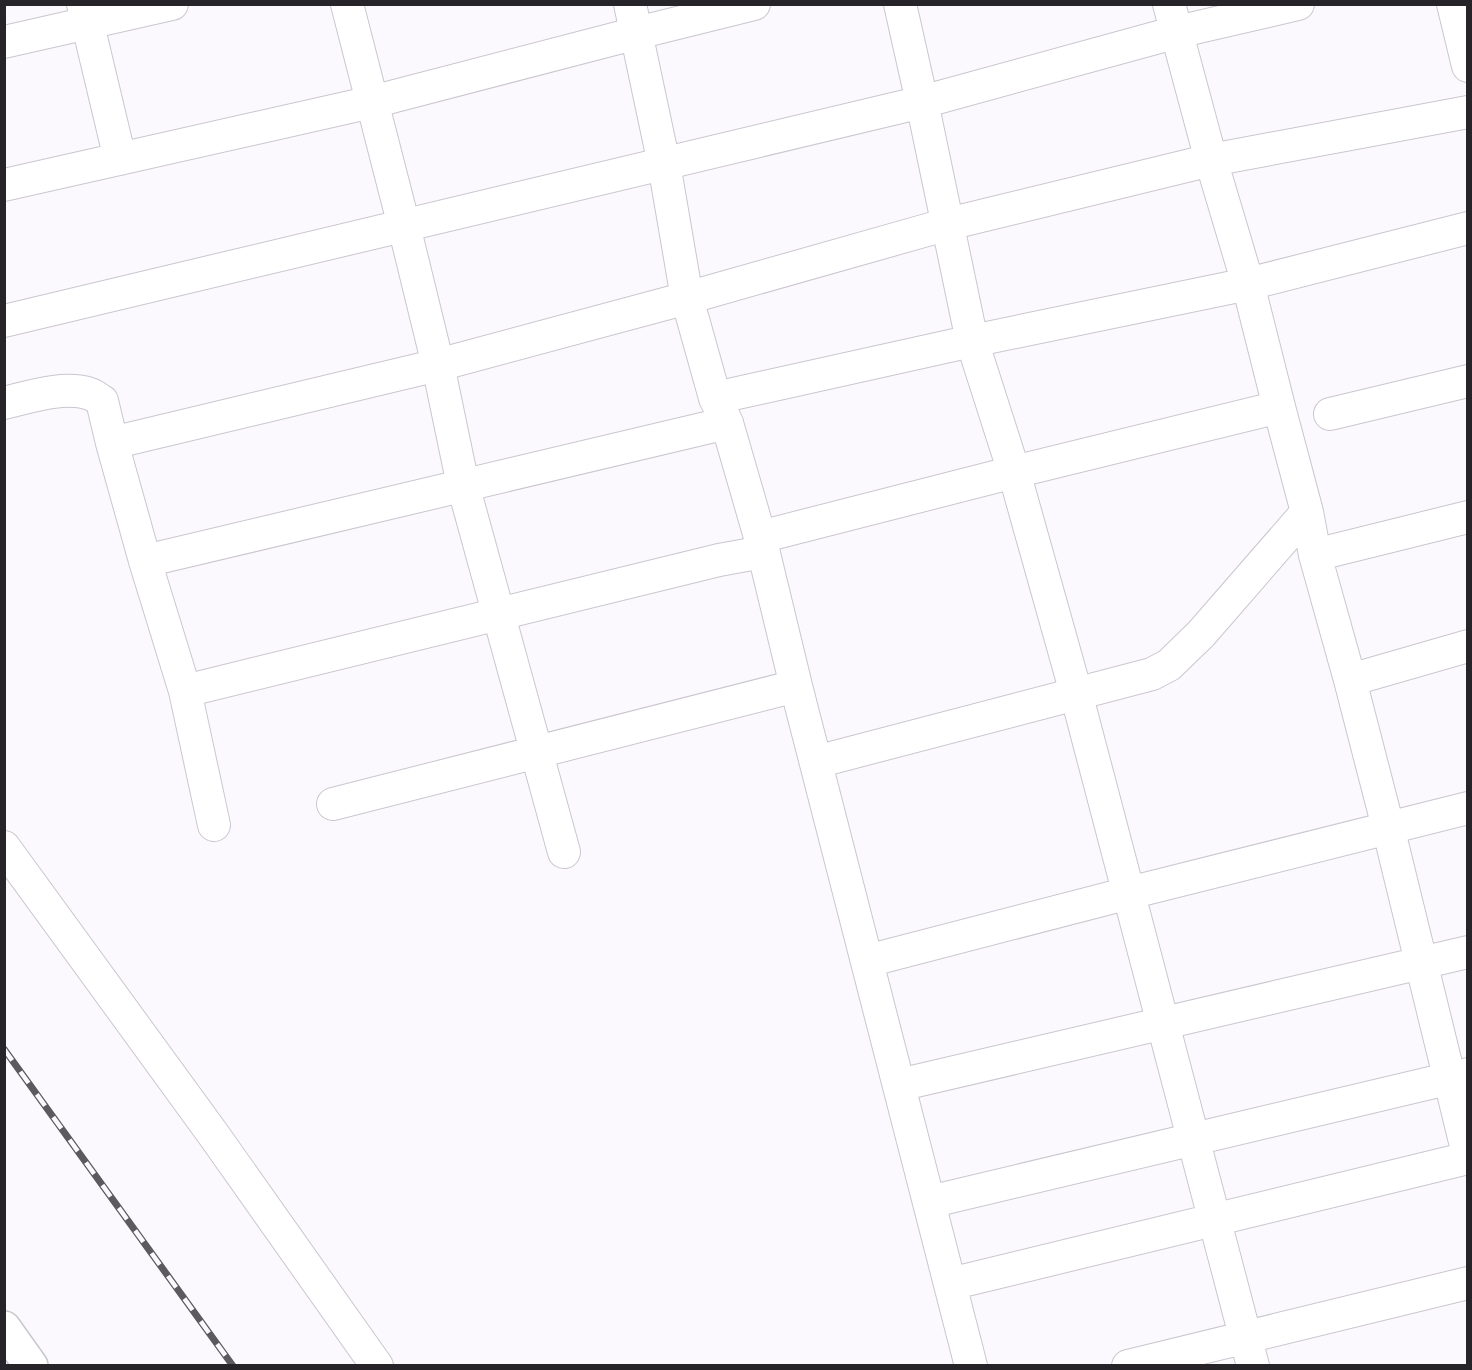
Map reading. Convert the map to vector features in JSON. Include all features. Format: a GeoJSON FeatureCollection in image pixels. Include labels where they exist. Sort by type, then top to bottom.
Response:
{"type":"FeatureCollection","features":[{"type":"Feature","properties":{"kind":"street"},"geometry":{"type":"LineString","coordinates":[[4,42],[85,14],[172,4]]}},
{"type":"Feature","properties":{"kind":"street"},"geometry":{"type":"LineString","coordinates":[[347,4],[438,365],[463,485],[564,852]]}},
{"type":"Feature","properties":{"kind":"street"},"geometry":{"type":"LineString","coordinates":[[4,185],[372,102],[633,19],[754,4]]}},
{"type":"Feature","properties":{"kind":"street"},"geometry":{"type":"LineString","coordinates":[[900,4],[972,341],[1014,472],[1076,693],[1249,1351]]}},
{"type":"Feature","properties":{"kind":"street"},"geometry":{"type":"LineString","coordinates":[[4,321],[922,102],[1173,18],[1298,4]]}},
{"type":"Feature","properties":{"kind":"street"},"geometry":{"type":"LineString","coordinates":[[1453,4],[1467,66]]}},
{"type":"Feature","properties":{"kind":"street"},"geometry":{"type":"LineString","coordinates":[[85,14],[120,159]]}},
{"type":"Feature","properties":{"kind":"street"},"geometry":{"type":"LineString","coordinates":[[950,1284],[1467,1156],[1458,1076],[1421,964],[1350,680],[1315,555],[1307,512],[1248,284],[1211,160],[1173,18]]}},
{"type":"Feature","properties":{"kind":"street"},"geometry":{"type":"LineString","coordinates":[[633,19],[664,164],[687,298],[761,544],[971,1365]]}},
{"type":"Feature","properties":{"kind":"street"},"geometry":{"type":"LineString","coordinates":[[112,443],[438,365],[948,224],[1211,160],[1467,112]]}},
{"type":"Feature","properties":{"kind":"street"},"geometry":{"type":"LineString","coordinates":[[145,561],[463,485],[972,341],[1248,284],[1467,228]]}},
{"type":"Feature","properties":{"kind":"street"},"geometry":{"type":"LineString","coordinates":[[1330,414],[1467,381]]}},
{"type":"Feature","properties":{"kind":"street"},"geometry":{"type":"LineString","coordinates":[[4,404],[41,394],[70,390],[90,394],[102,401],[145,561],[185,691],[214,825]]}},
{"type":"Feature","properties":{"kind":"street"},"geometry":{"type":"LineString","coordinates":[[185,691],[719,560],[761,544],[1014,472],[1279,407]]}},
{"type":"Feature","properties":{"kind":"street"},"geometry":{"type":"LineString","coordinates":[[816,762],[1152,674],[1168,665],[1201,634],[1307,512]]}},
{"type":"Feature","properties":{"kind":"street"},"geometry":{"type":"LineString","coordinates":[[1315,555],[1467,517]]}},
{"type":"Feature","properties":{"kind":"street"},"geometry":{"type":"LineString","coordinates":[[1350,680],[1467,646]]}},
{"type":"Feature","properties":{"kind":"street"},"geometry":{"type":"LineString","coordinates":[[333,804],[796,686]]}},
{"type":"Feature","properties":{"kind":"street"},"geometry":{"type":"LineString","coordinates":[[867,962],[1467,808]]}},
{"type":"Feature","properties":{"kind":"street"},"geometry":{"type":"LineString","coordinates":[[4,848],[199,1115],[377,1365]]}},
{"type":"Feature","properties":{"kind":"street"},"geometry":{"type":"LineString","coordinates":[[899,1085],[1467,952]]}},
{"type":"Feature","properties":{"kind":"street"},"geometry":{"type":"LineString","coordinates":[[929,1202],[1458,1076]]}},
{"type":"Feature","properties":{"kind":"street"},"geometry":{"type":"LineString","coordinates":[[1128,1365],[1249,1351],[1467,1283]]}},
{"type":"Feature","properties":{"kind":"street"},"geometry":{"type":"LineString","coordinates":[[4,1328],[31,1365]]}},
{"type":"Feature","properties":{"kind":"railway"},"geometry":{"type":"LineString","coordinates":[[4,1049],[233,1366]]}}]}
